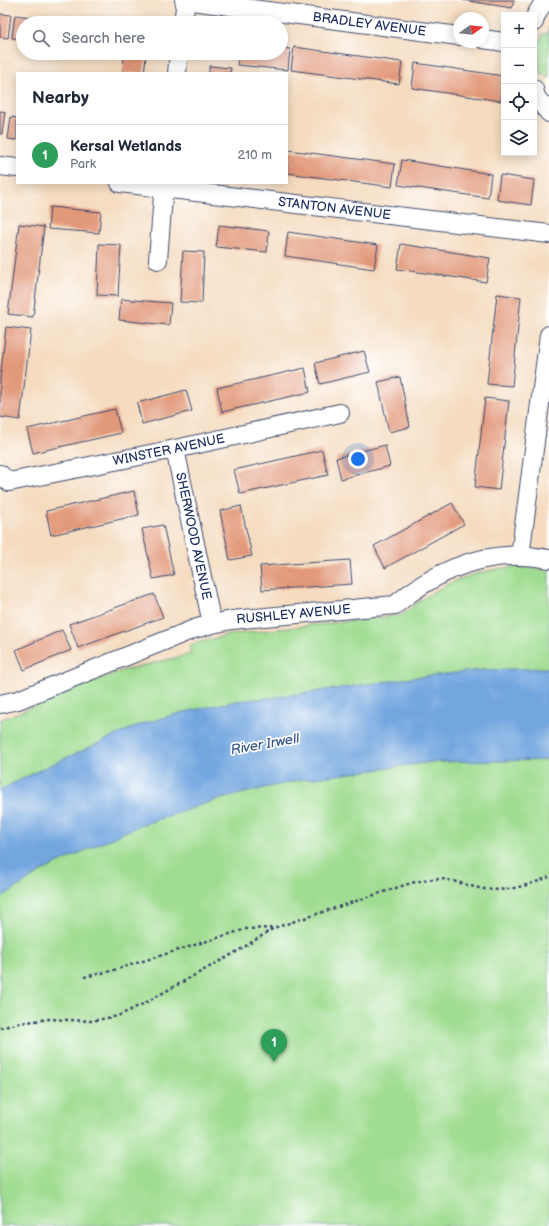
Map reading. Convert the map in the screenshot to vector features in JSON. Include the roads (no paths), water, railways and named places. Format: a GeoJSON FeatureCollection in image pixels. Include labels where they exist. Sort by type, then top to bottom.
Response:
{"type":"FeatureCollection","features":[{"type":"Feature","properties":{"kind":"street"},"geometry":{"type":"LineString","coordinates":[[184,16],[185,0]]}},
{"type":"Feature","properties":{"kind":"street","name":"BRADLEY AVENUE"},"geometry":{"type":"LineString","coordinates":[[185,0],[453,35]]}},
{"type":"Feature","properties":{"kind":"street"},"geometry":{"type":"LineString","coordinates":[[537,13],[545,0]]}},
{"type":"Feature","properties":{"kind":"street"},"geometry":{"type":"LineString","coordinates":[[489,40],[501,42]]}},
{"type":"Feature","properties":{"kind":"street"},"geometry":{"type":"LineString","coordinates":[[177,72],[179,60]]}},
{"type":"Feature","properties":{"kind":"street"},"geometry":{"type":"LineString","coordinates":[[537,98],[549,113]]}},
{"type":"Feature","properties":{"kind":"street"},"geometry":{"type":"LineString","coordinates":[[0,166],[16,168]]}},
{"type":"Feature","properties":{"kind":"street","name":"STANTON AVENUE"},"geometry":{"type":"LineString","coordinates":[[135,184],[164,186],[549,234]]}},
{"type":"Feature","properties":{"kind":"street"},"geometry":{"type":"LineString","coordinates":[[158,260],[164,186]]}},
{"type":"Feature","properties":{"kind":"street"},"geometry":{"type":"LineString","coordinates":[[520,556],[549,335]]}},
{"type":"Feature","properties":{"kind":"street","name":"WINSTER AVENUE"},"geometry":{"type":"LineString","coordinates":[[0,474],[9,482],[175,449],[340,413]]}},
{"type":"Feature","properties":{"kind":"street","name":"SHERWOOD AVENUE"},"geometry":{"type":"LineString","coordinates":[[175,449],[212,624]]}},
{"type":"Feature","properties":{"kind":"street","name":"RUSHLEY AVENUE"},"geometry":{"type":"LineString","coordinates":[[0,704],[18,700],[37,691],[194,629],[212,624],[232,620],[395,605],[413,590],[432,578],[453,568],[474,561],[497,557],[520,556],[549,559]]}},
{"type":"Feature","properties":{"kind":"water","name":"River Irwell"},"geometry":{"type":"Polygon","coordinates":[[[549,668],[549,760],[431,762],[300,780],[216,800],[138,826],[44,870],[0,898],[0,790],[46,767],[139,725],[184,712],[237,701],[278,697],[418,677],[484,670],[549,668]]]}},
{"type":"Feature","properties":{"kind":"place","name":"Kersal Wetlands"},"geometry":{"type":"Point","coordinates":[274,1062]}}]}
